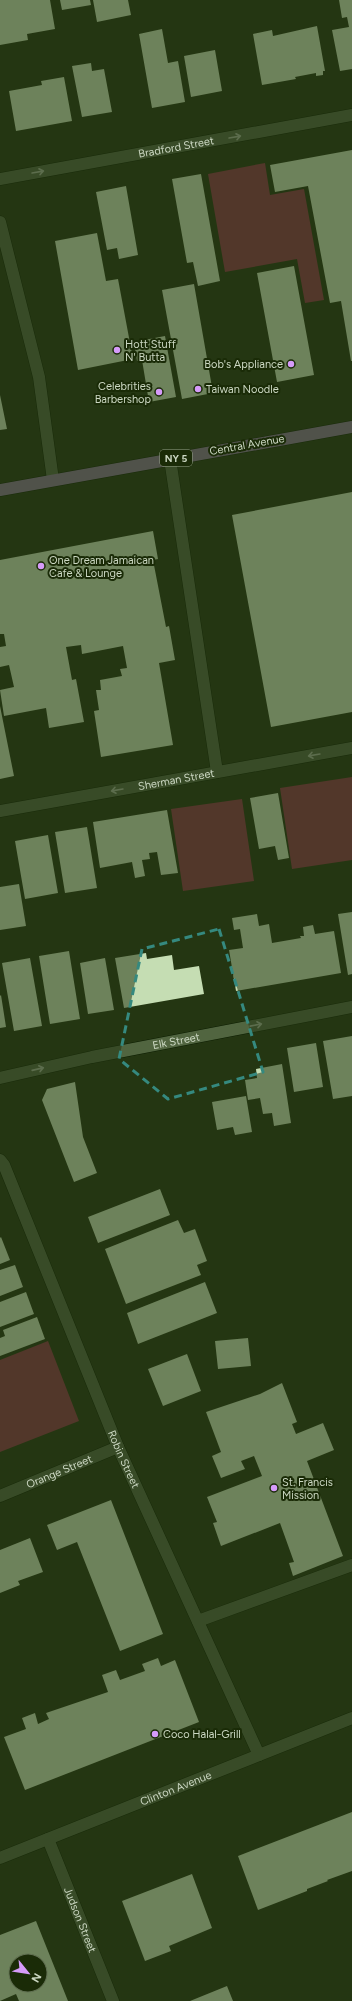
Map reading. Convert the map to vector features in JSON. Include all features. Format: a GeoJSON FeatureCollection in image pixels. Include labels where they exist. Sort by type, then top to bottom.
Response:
{"type":"FeatureCollection","features":[{"type":"Feature","properties":{"kind":"main road","name":"Central Avenue"},"geometry":{"type":"LineString","coordinates":[[0,490],[352,427]]}},
{"type":"Feature","properties":{"kind":"street","name":"Bradford Street"},"geometry":{"type":"LineString","coordinates":[[0,180],[352,115]]}},
{"type":"Feature","properties":{"kind":"street"},"geometry":{"type":"LineString","coordinates":[[0,222],[39,377],[53,480]]}},
{"type":"Feature","properties":{"kind":"street"},"geometry":{"type":"LineString","coordinates":[[170,459],[217,772]]}},
{"type":"Feature","properties":{"kind":"street","name":"Sherman Street"},"geometry":{"type":"LineString","coordinates":[[0,811],[352,748]]}},
{"type":"Feature","properties":{"kind":"street","name":"Elk Street"},"geometry":{"type":"LineString","coordinates":[[0,1078],[92,1057],[352,1007]]}},
{"type":"Feature","properties":{"kind":"street","name":"Robin Street"},"geometry":{"type":"LineString","coordinates":[[0,1160],[4,1165],[118,1447],[259,1755]]}},
{"type":"Feature","properties":{"kind":"street","name":"Orange Street"},"geometry":{"type":"LineString","coordinates":[[0,1496],[118,1447]]}},
{"type":"Feature","properties":{"kind":"street"},"geometry":{"type":"LineString","coordinates":[[198,1621],[352,1565]]}},
{"type":"Feature","properties":{"kind":"street","name":"Clinton Avenue"},"geometry":{"type":"LineString","coordinates":[[0,1858],[352,1718]]}},
{"type":"Feature","properties":{"kind":"street","name":"Judson Street"},"geometry":{"type":"LineString","coordinates":[[48,1839],[113,2001]]}},
{"type":"Feature","properties":{"kind":"highlighted area"},"geometry":{"type":"Polygon","coordinates":[[[219,929],[263,1072],[168,1099],[119,1059],[142,949],[219,929]]]}},
{"type":"Feature","properties":{"kind":"shaded area"},"geometry":{"type":"Polygon","coordinates":[[[265,163],[270,195],[304,189],[324,300],[305,303],[297,259],[225,272],[208,174],[265,163]]]}},
{"type":"Feature","properties":{"kind":"shaded area"},"geometry":{"type":"Polygon","coordinates":[[[352,777],[352,860],[292,869],[280,788],[352,777]]]}},
{"type":"Feature","properties":{"kind":"shaded area"},"geometry":{"type":"Polygon","coordinates":[[[242,799],[254,881],[183,891],[171,809],[242,799]]]}},
{"type":"Feature","properties":{"kind":"shaded area"},"geometry":{"type":"Polygon","coordinates":[[[48,1341],[79,1421],[0,1452],[0,1360],[48,1341]]]}},
{"type":"Feature","properties":{"kind":"building"},"geometry":{"type":"Polygon","coordinates":[[[0,0],[50,0],[55,29],[27,34],[28,40],[0,45],[0,0]]]}},
{"type":"Feature","properties":{"kind":"building"},"geometry":{"type":"Polygon","coordinates":[[[60,0],[90,0],[91,5],[62,10],[60,0]]]}},
{"type":"Feature","properties":{"kind":"building"},"geometry":{"type":"Polygon","coordinates":[[[93,0],[128,0],[131,15],[97,22],[93,0]]]}},
{"type":"Feature","properties":{"kind":"building"},"geometry":{"type":"Polygon","coordinates":[[[339,0],[352,0],[352,69],[340,71],[332,30],[349,27],[347,17],[342,18],[339,0]]]}},
{"type":"Feature","properties":{"kind":"building"},"geometry":{"type":"Polygon","coordinates":[[[317,26],[325,71],[323,71],[323,75],[316,76],[316,73],[295,77],[296,79],[262,85],[253,34],[272,30],[273,36],[317,26]]]}},
{"type":"Feature","properties":{"kind":"building"},"geometry":{"type":"Polygon","coordinates":[[[162,29],[168,63],[178,61],[185,102],[152,108],[139,34],[162,29]]]}},
{"type":"Feature","properties":{"kind":"building"},"geometry":{"type":"Polygon","coordinates":[[[215,50],[222,91],[191,97],[184,56],[215,50]]]}},
{"type":"Feature","properties":{"kind":"building"},"geometry":{"type":"Polygon","coordinates":[[[91,63],[92,71],[104,69],[112,112],[82,117],[72,66],[91,63]]]}},
{"type":"Feature","properties":{"kind":"building"},"geometry":{"type":"Polygon","coordinates":[[[64,77],[72,121],[16,131],[9,91],[42,85],[41,81],[64,77]]]}},
{"type":"Feature","properties":{"kind":"building"},"geometry":{"type":"Polygon","coordinates":[[[352,150],[351,361],[341,301],[330,303],[308,186],[275,192],[270,165],[352,150]]]}},
{"type":"Feature","properties":{"kind":"building"},"geometry":{"type":"Polygon","coordinates":[[[201,174],[220,281],[198,286],[193,262],[187,263],[172,179],[201,174]]]}},
{"type":"Feature","properties":{"kind":"building"},"geometry":{"type":"Polygon","coordinates":[[[126,186],[138,255],[119,259],[117,248],[107,250],[96,192],[126,186]]]}},
{"type":"Feature","properties":{"kind":"building"},"geometry":{"type":"Polygon","coordinates":[[[97,233],[106,281],[118,279],[133,359],[78,370],[55,241],[97,233]]]}},
{"type":"Feature","properties":{"kind":"building"},"geometry":{"type":"Polygon","coordinates":[[[294,266],[314,375],[277,382],[257,273],[294,266]]]}},
{"type":"Feature","properties":{"kind":"building"},"geometry":{"type":"Polygon","coordinates":[[[194,284],[213,393],[182,399],[162,290],[194,284]]]}},
{"type":"Feature","properties":{"kind":"building"},"geometry":{"type":"Polygon","coordinates":[[[165,336],[176,397],[149,402],[142,360],[137,361],[134,342],[165,336]]]}},
{"type":"Feature","properties":{"kind":"building"},"geometry":{"type":"Polygon","coordinates":[[[0,395],[7,429],[0,430],[0,395]]]}},
{"type":"Feature","properties":{"kind":"building"},"geometry":{"type":"Polygon","coordinates":[[[352,492],[352,712],[271,727],[232,515],[352,492]]]}},
{"type":"Feature","properties":{"kind":"building"},"geometry":{"type":"Polygon","coordinates":[[[153,531],[158,559],[153,560],[166,627],[169,626],[175,660],[159,663],[173,745],[101,757],[94,711],[99,710],[96,690],[101,690],[100,680],[122,676],[120,669],[127,668],[123,646],[82,654],[81,645],[66,647],[72,680],[76,679],[84,722],[49,728],[46,708],[4,716],[0,690],[14,687],[9,665],[0,667],[0,647],[6,646],[4,634],[0,634],[0,560],[153,531]]]}},
{"type":"Feature","properties":{"kind":"building"},"geometry":{"type":"Polygon","coordinates":[[[0,706],[14,776],[0,779],[0,706]]]}},
{"type":"Feature","properties":{"kind":"building"},"geometry":{"type":"Polygon","coordinates":[[[278,793],[289,858],[278,860],[275,846],[259,849],[250,798],[278,793]]]}},
{"type":"Feature","properties":{"kind":"building"},"geometry":{"type":"Polygon","coordinates":[[[167,810],[178,873],[161,875],[157,852],[149,853],[150,859],[142,860],[145,876],[135,878],[132,862],[100,868],[93,822],[167,810]]]}},
{"type":"Feature","properties":{"kind":"building"},"geometry":{"type":"Polygon","coordinates":[[[87,827],[97,888],[65,893],[55,832],[87,827]]]}},
{"type":"Feature","properties":{"kind":"building"},"geometry":{"type":"Polygon","coordinates":[[[48,835],[58,893],[25,899],[15,841],[48,835]]]}},
{"type":"Feature","properties":{"kind":"building"},"geometry":{"type":"Polygon","coordinates":[[[19,884],[26,926],[0,930],[0,887],[19,884]]]}},
{"type":"Feature","properties":{"kind":"building"},"geometry":{"type":"Polygon","coordinates":[[[352,912],[352,974],[348,975],[338,914],[352,912]]]}},
{"type":"Feature","properties":{"kind":"building"},"geometry":{"type":"Polygon","coordinates":[[[257,914],[259,926],[269,924],[272,943],[301,938],[300,936],[304,936],[303,927],[313,925],[315,934],[334,931],[341,973],[236,991],[229,950],[243,948],[240,929],[234,930],[232,918],[257,914]]]}},
{"type":"Feature","properties":{"kind":"building"},"geometry":{"type":"Polygon","coordinates":[[[69,951],[80,1019],[50,1024],[39,956],[69,951]]]}},
{"type":"Feature","properties":{"kind":"building"},"geometry":{"type":"Polygon","coordinates":[[[146,953],[147,959],[172,955],[174,970],[199,966],[204,994],[124,1008],[115,958],[146,953]]]}},
{"type":"Feature","properties":{"kind":"building"},"geometry":{"type":"Polygon","coordinates":[[[30,958],[42,1026],[14,1031],[2,963],[30,958]]]}},
{"type":"Feature","properties":{"kind":"building"},"geometry":{"type":"Polygon","coordinates":[[[105,958],[114,1010],[88,1014],[80,963],[105,958]]]}},
{"type":"Feature","properties":{"kind":"building"},"geometry":{"type":"Polygon","coordinates":[[[1,995],[6,1027],[0,1028],[0,996],[1,995]]]}},
{"type":"Feature","properties":{"kind":"building"},"geometry":{"type":"Polygon","coordinates":[[[352,1036],[352,1096],[333,1099],[323,1041],[352,1036]]]}},
{"type":"Feature","properties":{"kind":"building"},"geometry":{"type":"Polygon","coordinates":[[[316,1043],[323,1087],[294,1092],[287,1048],[316,1043]]]}},
{"type":"Feature","properties":{"kind":"building"},"geometry":{"type":"Polygon","coordinates":[[[282,1064],[291,1123],[274,1126],[272,1113],[263,1114],[260,1098],[248,1100],[245,1080],[257,1078],[256,1069],[282,1064]]]}},
{"type":"Feature","properties":{"kind":"building"},"geometry":{"type":"Polygon","coordinates":[[[75,1082],[83,1137],[97,1173],[74,1182],[42,1100],[47,1089],[75,1082]]]}},
{"type":"Feature","properties":{"kind":"building"},"geometry":{"type":"Polygon","coordinates":[[[246,1096],[252,1132],[235,1135],[233,1127],[217,1130],[212,1102],[246,1096]]]}},
{"type":"Feature","properties":{"kind":"building"},"geometry":{"type":"Polygon","coordinates":[[[160,1189],[170,1215],[98,1243],[88,1217],[160,1189]]]}},
{"type":"Feature","properties":{"kind":"building"},"geometry":{"type":"Polygon","coordinates":[[[178,1220],[184,1233],[195,1229],[207,1261],[197,1265],[201,1275],[126,1304],[105,1249],[178,1220]]]}},
{"type":"Feature","properties":{"kind":"building"},"geometry":{"type":"Polygon","coordinates":[[[1,1237],[10,1260],[0,1264],[0,1238],[1,1237]]]}},
{"type":"Feature","properties":{"kind":"building"},"geometry":{"type":"Polygon","coordinates":[[[15,1265],[23,1287],[0,1296],[0,1270],[15,1265]]]}},
{"type":"Feature","properties":{"kind":"building"},"geometry":{"type":"Polygon","coordinates":[[[205,1282],[217,1313],[138,1344],[127,1313],[205,1282]]]}},
{"type":"Feature","properties":{"kind":"building"},"geometry":{"type":"Polygon","coordinates":[[[26,1292],[34,1314],[0,1327],[0,1302],[26,1292]]]}},
{"type":"Feature","properties":{"kind":"building"},"geometry":{"type":"Polygon","coordinates":[[[37,1317],[45,1339],[0,1356],[0,1338],[5,1336],[3,1330],[37,1317]]]}},
{"type":"Feature","properties":{"kind":"building"},"geometry":{"type":"Polygon","coordinates":[[[248,1338],[251,1366],[218,1369],[215,1341],[248,1338]]]}},
{"type":"Feature","properties":{"kind":"building"},"geometry":{"type":"Polygon","coordinates":[[[187,1354],[201,1391],[163,1406],[148,1369],[187,1354]]]}},
{"type":"Feature","properties":{"kind":"building","name":"St. Francis Mission"},"geometry":{"type":"Polygon","coordinates":[[[282,1383],[297,1422],[292,1424],[296,1434],[323,1423],[334,1450],[307,1461],[343,1556],[293,1576],[289,1563],[294,1562],[280,1523],[221,1546],[213,1523],[217,1522],[207,1497],[262,1476],[254,1456],[241,1461],[245,1469],[221,1478],[212,1456],[221,1452],[206,1412],[260,1394],[282,1383]]]}},
{"type":"Feature","properties":{"kind":"building"},"geometry":{"type":"Polygon","coordinates":[[[111,1500],[163,1634],[120,1651],[77,1542],[57,1550],[47,1525],[111,1500]]]}},
{"type":"Feature","properties":{"kind":"building"},"geometry":{"type":"Polygon","coordinates":[[[30,1538],[43,1572],[18,1581],[20,1585],[0,1593],[0,1550],[30,1538]]]}},
{"type":"Feature","properties":{"kind":"building"},"geometry":{"type":"Polygon","coordinates":[[[158,1658],[161,1666],[175,1660],[199,1722],[25,1790],[4,1737],[26,1729],[22,1718],[35,1713],[38,1724],[49,1719],[46,1713],[108,1692],[102,1675],[116,1670],[120,1680],[145,1671],[142,1664],[158,1658]]]}},
{"type":"Feature","properties":{"kind":"building"},"geometry":{"type":"Polygon","coordinates":[[[352,1812],[352,1871],[327,1880],[328,1881],[307,1889],[307,1891],[258,1910],[238,1856],[352,1812]]]}},
{"type":"Feature","properties":{"kind":"building"},"geometry":{"type":"Polygon","coordinates":[[[192,1874],[212,1928],[169,1946],[171,1951],[145,1961],[122,1901],[192,1874]]]}},
{"type":"Feature","properties":{"kind":"building"},"geometry":{"type":"Polygon","coordinates":[[[36,1921],[68,2001],[19,2001],[16,1994],[0,2001],[0,1935],[36,1921]]]}},
{"type":"Feature","properties":{"kind":"building"},"geometry":{"type":"Polygon","coordinates":[[[227,1986],[233,2001],[190,2001],[227,1986]]]}},
{"type":"Feature","properties":{"kind":"place","name":"Hott Stuff N' Butta"},"geometry":{"type":"Point","coordinates":[117,350]}},
{"type":"Feature","properties":{"kind":"place","name":"Bob's Appliance"},"geometry":{"type":"Point","coordinates":[291,364]}},
{"type":"Feature","properties":{"kind":"place","name":"Taiwan Noodle"},"geometry":{"type":"Point","coordinates":[198,389]}},
{"type":"Feature","properties":{"kind":"place","name":"Celebrities Barbershop"},"geometry":{"type":"Point","coordinates":[159,392]}},
{"type":"Feature","properties":{"kind":"place","name":"One Dream Jamaican Cafe & Lounge"},"geometry":{"type":"Point","coordinates":[41,566]}},
{"type":"Feature","properties":{"kind":"place","name":"St. Francis Mission"},"geometry":{"type":"Point","coordinates":[274,1488]}},
{"type":"Feature","properties":{"kind":"place","name":"Coco Halal-Grill"},"geometry":{"type":"Point","coordinates":[155,1734]}}]}
